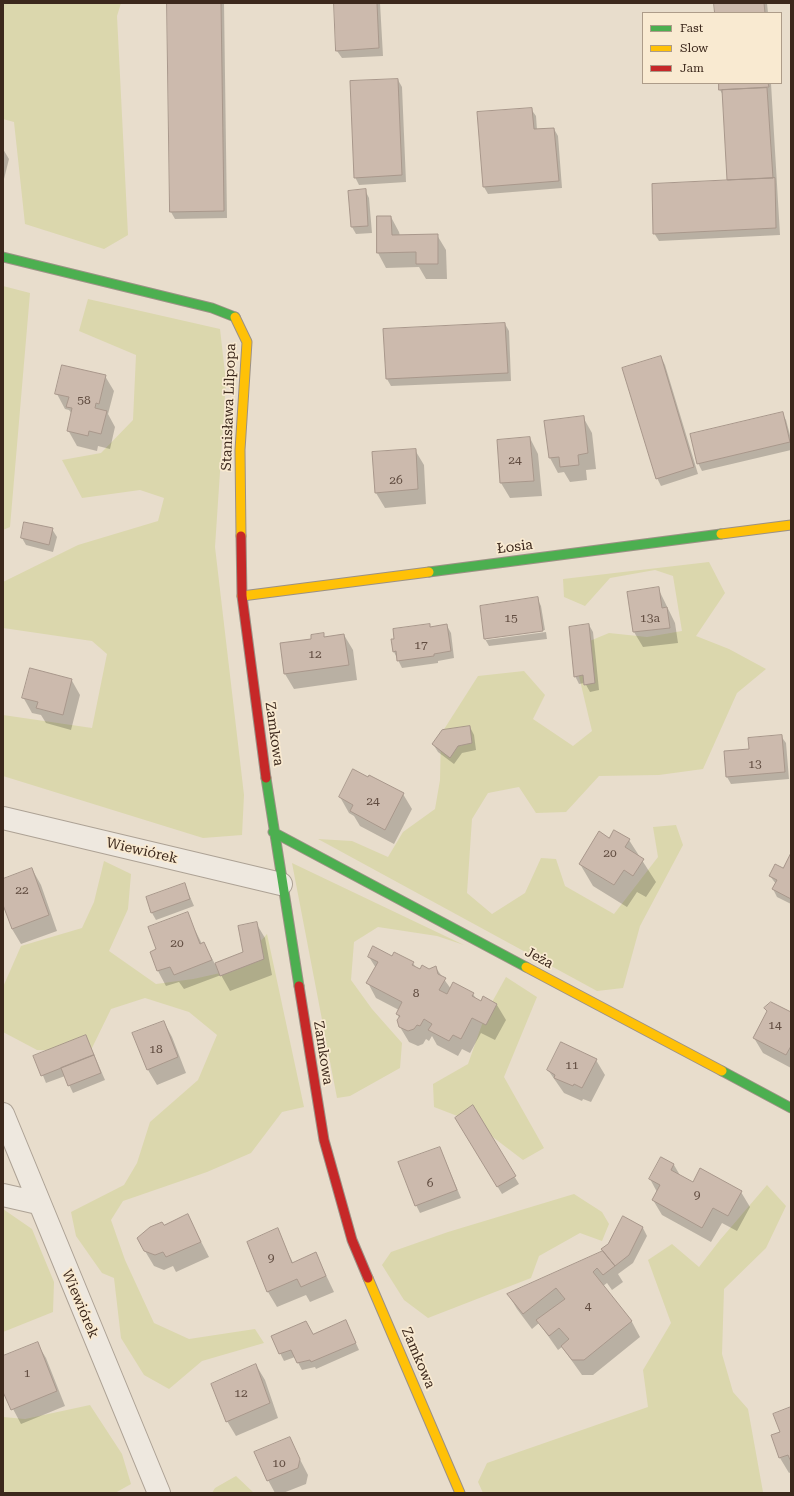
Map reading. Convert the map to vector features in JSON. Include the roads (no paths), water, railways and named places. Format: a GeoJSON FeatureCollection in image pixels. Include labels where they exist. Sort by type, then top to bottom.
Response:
{"type":"FeatureCollection","features":[{"type":"Feature","properties":{"kind":"street","name":"Stanisława Lilpopa"},"geometry":{"type":"LineString","coordinates":[[3,257],[212,308],[235,317],[247,342],[240,450],[242,596]]}},
{"type":"Feature","properties":{"kind":"street","name":"Łosia"},"geometry":{"type":"LineString","coordinates":[[242,596],[791,525]]}},
{"type":"Feature","properties":{"kind":"street","name":"Zamkowa"},"geometry":{"type":"LineString","coordinates":[[242,596],[273,832],[324,1140],[352,1240],[460,1493]]}},
{"type":"Feature","properties":{"kind":"street","name":"Wiewiórek"},"geometry":{"type":"LineString","coordinates":[[3,818],[281,884]]}},
{"type":"Feature","properties":{"kind":"street","name":"Jeża"},"geometry":{"type":"LineString","coordinates":[[273,832],[791,1108]]}},
{"type":"Feature","properties":{"kind":"street","name":"Wiewiórek"},"geometry":{"type":"LineString","coordinates":[[3,1114],[38,1203],[159,1493]]}},
{"type":"Feature","properties":{"kind":"street"},"geometry":{"type":"LineString","coordinates":[[3,1195],[38,1203]]}}]}
